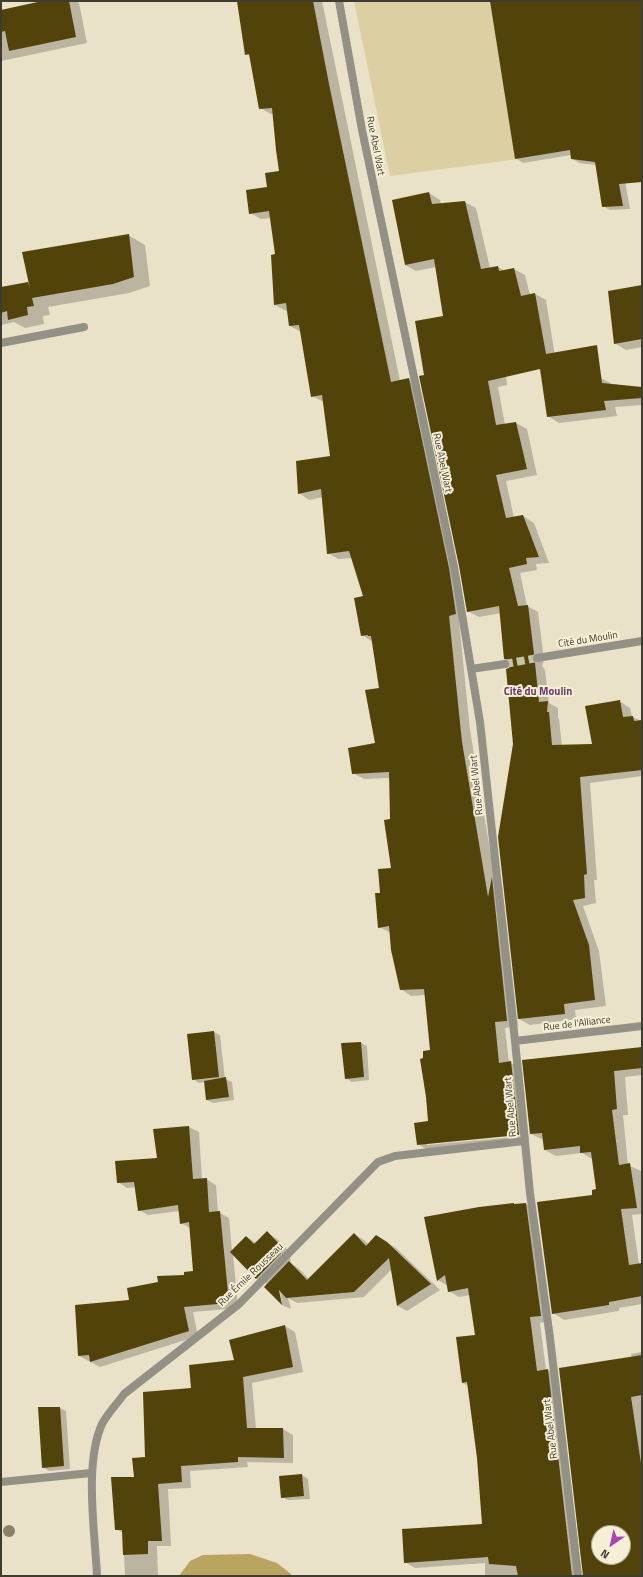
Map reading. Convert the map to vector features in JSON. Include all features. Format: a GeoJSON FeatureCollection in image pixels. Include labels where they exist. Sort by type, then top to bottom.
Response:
{"type":"FeatureCollection","features":[{"type":"Feature","properties":{"kind":"street","name":"Rue Abel Wart"},"geometry":{"type":"LineString","coordinates":[[339,1],[362,130],[454,567],[480,722],[515,1041],[524,1141],[551,1346],[578,1576]]}},
{"type":"Feature","properties":{"kind":"street"},"geometry":{"type":"LineString","coordinates":[[1,343],[84,327]]}},
{"type":"Feature","properties":{"kind":"street","name":"Cité du Moulin"},"geometry":{"type":"LineString","coordinates":[[537,658],[642,641]]}},
{"type":"Feature","properties":{"kind":"street"},"geometry":{"type":"LineString","coordinates":[[471,669],[505,664]]}},
{"type":"Feature","properties":{"kind":"street","name":"Rue de l'Alliance"},"geometry":{"type":"LineString","coordinates":[[515,1041],[642,1026]]}},
{"type":"Feature","properties":{"kind":"street","name":"Rue Émile Rousseau"},"geometry":{"type":"LineString","coordinates":[[97,1576],[91,1474],[102,1424],[124,1394],[239,1304],[378,1162],[396,1156],[524,1141]]}},
{"type":"Feature","properties":{"kind":"street"},"geometry":{"type":"LineString","coordinates":[[1,1482],[91,1474]]}},
{"type":"Feature","properties":{"kind":"shaded area"},"geometry":{"type":"Polygon","coordinates":[[[354,1],[492,1],[519,159],[390,176],[354,1]]]}},
{"type":"Feature","properties":{"kind":"shaded area"},"geometry":{"type":"Polygon","coordinates":[[[250,1554],[277,1563],[292,1576],[179,1576],[190,1561],[203,1555],[250,1554]]]}},
{"type":"Feature","properties":{"kind":"building"},"geometry":{"type":"Polygon","coordinates":[[[42,1],[69,1],[76,37],[9,51],[5,31],[1,32],[1,10],[42,1]]]}},
{"type":"Feature","properties":{"kind":"building"},"geometry":{"type":"Polygon","coordinates":[[[237,1],[313,1],[391,382],[409,378],[449,568],[456,614],[449,616],[462,742],[488,897],[492,877],[507,1021],[495,1022],[499,1063],[511,1061],[519,1135],[417,1145],[414,1123],[428,1121],[420,1059],[423,1058],[423,1051],[430,1050],[424,989],[400,990],[391,950],[389,926],[378,928],[375,893],[380,893],[378,869],[391,868],[384,820],[390,819],[389,772],[352,774],[348,748],[375,743],[365,690],[379,688],[371,636],[361,636],[354,598],[363,596],[349,551],[327,554],[321,489],[298,494],[296,461],[330,456],[322,395],[311,397],[299,325],[289,326],[286,303],[274,305],[271,255],[275,254],[269,211],[249,214],[246,190],[267,187],[265,173],[279,171],[272,108],[259,109],[249,54],[245,55],[237,1]]]}},
{"type":"Feature","properties":{"kind":"building"},"geometry":{"type":"Polygon","coordinates":[[[490,1],[642,1],[642,182],[619,184],[623,206],[602,207],[595,162],[571,159],[570,150],[515,159],[490,1]]]}},
{"type":"Feature","properties":{"kind":"building"},"geometry":{"type":"Polygon","coordinates":[[[429,192],[432,204],[465,201],[481,269],[498,266],[499,271],[514,268],[521,296],[535,293],[546,354],[597,345],[602,383],[642,387],[642,398],[604,401],[606,410],[547,417],[540,369],[488,381],[496,425],[516,422],[527,469],[496,475],[506,518],[523,515],[539,557],[526,558],[527,564],[509,568],[518,606],[528,605],[534,654],[532,659],[535,663],[539,702],[548,701],[547,712],[549,712],[552,745],[592,744],[585,706],[620,700],[623,717],[633,716],[634,721],[642,720],[642,770],[580,777],[587,874],[584,875],[585,898],[573,900],[589,945],[595,1000],[564,1004],[565,1014],[518,1019],[498,837],[513,744],[506,669],[509,668],[510,664],[509,660],[504,659],[499,606],[467,612],[459,566],[419,376],[424,375],[415,321],[443,316],[434,259],[405,265],[392,200],[429,192]]]}},
{"type":"Feature","properties":{"kind":"building"},"geometry":{"type":"Polygon","coordinates":[[[129,234],[134,277],[113,284],[32,298],[34,306],[27,307],[28,315],[8,320],[7,311],[1,313],[1,287],[28,282],[30,289],[22,252],[129,234]]]}},
{"type":"Feature","properties":{"kind":"building"},"geometry":{"type":"Polygon","coordinates":[[[642,285],[642,339],[614,344],[608,291],[642,285]]]}},
{"type":"Feature","properties":{"kind":"building"},"geometry":{"type":"Polygon","coordinates":[[[214,1031],[219,1077],[192,1080],[187,1034],[214,1031]]]}},
{"type":"Feature","properties":{"kind":"building"},"geometry":{"type":"Polygon","coordinates":[[[361,1042],[364,1077],[345,1079],[341,1043],[361,1042]]]}},
{"type":"Feature","properties":{"kind":"building"},"geometry":{"type":"Polygon","coordinates":[[[642,1047],[642,1068],[614,1071],[617,1109],[612,1110],[619,1165],[630,1163],[637,1208],[621,1209],[629,1265],[642,1263],[642,1296],[609,1302],[609,1305],[552,1314],[537,1202],[592,1195],[592,1190],[596,1189],[591,1152],[580,1153],[580,1146],[544,1150],[542,1133],[530,1134],[522,1060],[642,1047]]]}},
{"type":"Feature","properties":{"kind":"building"},"geometry":{"type":"Polygon","coordinates":[[[226,1077],[229,1097],[206,1100],[204,1081],[226,1077]]]}},
{"type":"Feature","properties":{"kind":"building"},"geometry":{"type":"Polygon","coordinates":[[[189,1126],[193,1179],[207,1178],[209,1212],[220,1211],[229,1303],[184,1307],[189,1331],[90,1362],[89,1355],[78,1356],[75,1305],[129,1300],[127,1288],[158,1282],[157,1276],[184,1275],[184,1272],[193,1271],[189,1222],[180,1224],[178,1205],[138,1211],[134,1182],[117,1183],[115,1161],[157,1158],[153,1129],[189,1126]]]}},
{"type":"Feature","properties":{"kind":"building"},"geometry":{"type":"Polygon","coordinates":[[[526,1203],[541,1316],[530,1317],[537,1371],[548,1369],[572,1576],[518,1576],[516,1566],[489,1564],[488,1557],[404,1563],[402,1529],[482,1524],[477,1458],[467,1382],[462,1383],[456,1337],[475,1335],[468,1288],[448,1292],[445,1275],[437,1281],[424,1217],[479,1207],[526,1203]]]}},
{"type":"Feature","properties":{"kind":"building"},"geometry":{"type":"Polygon","coordinates":[[[267,1231],[281,1246],[278,1250],[281,1253],[256,1279],[230,1252],[246,1236],[254,1244],[267,1231]]]}},
{"type":"Feature","properties":{"kind":"building"},"geometry":{"type":"Polygon","coordinates":[[[354,1233],[366,1246],[376,1235],[387,1242],[431,1284],[397,1306],[389,1258],[354,1292],[286,1298],[279,1290],[282,1305],[264,1287],[289,1261],[307,1280],[354,1233]]]}},
{"type":"Feature","properties":{"kind":"building"},"geometry":{"type":"Polygon","coordinates":[[[285,1325],[293,1367],[243,1377],[247,1428],[283,1428],[284,1458],[238,1457],[238,1462],[181,1466],[182,1482],[158,1484],[162,1541],[148,1541],[148,1554],[123,1555],[122,1530],[115,1530],[111,1477],[134,1477],[132,1458],[145,1457],[143,1392],[191,1388],[189,1365],[234,1360],[229,1340],[285,1325]]]}},
{"type":"Feature","properties":{"kind":"building"},"geometry":{"type":"Polygon","coordinates":[[[642,1355],[642,1395],[631,1397],[642,1470],[642,1576],[583,1576],[559,1368],[642,1355]]]}},
{"type":"Feature","properties":{"kind":"building"},"geometry":{"type":"Polygon","coordinates":[[[38,1407],[60,1407],[64,1466],[42,1468],[38,1407]]]}},
{"type":"Feature","properties":{"kind":"building"},"geometry":{"type":"Polygon","coordinates":[[[302,1474],[304,1496],[281,1498],[279,1476],[302,1474]]]}},
{"type":"Feature","properties":{"kind":"tunnel"},"geometry":{"type":"LineString","coordinates":[[505,664],[537,658]]}},
{"type":"Feature","properties":{"kind":"district","name":"Cité du Moulin"},"geometry":{"type":"Point","coordinates":[538,692]}}]}
